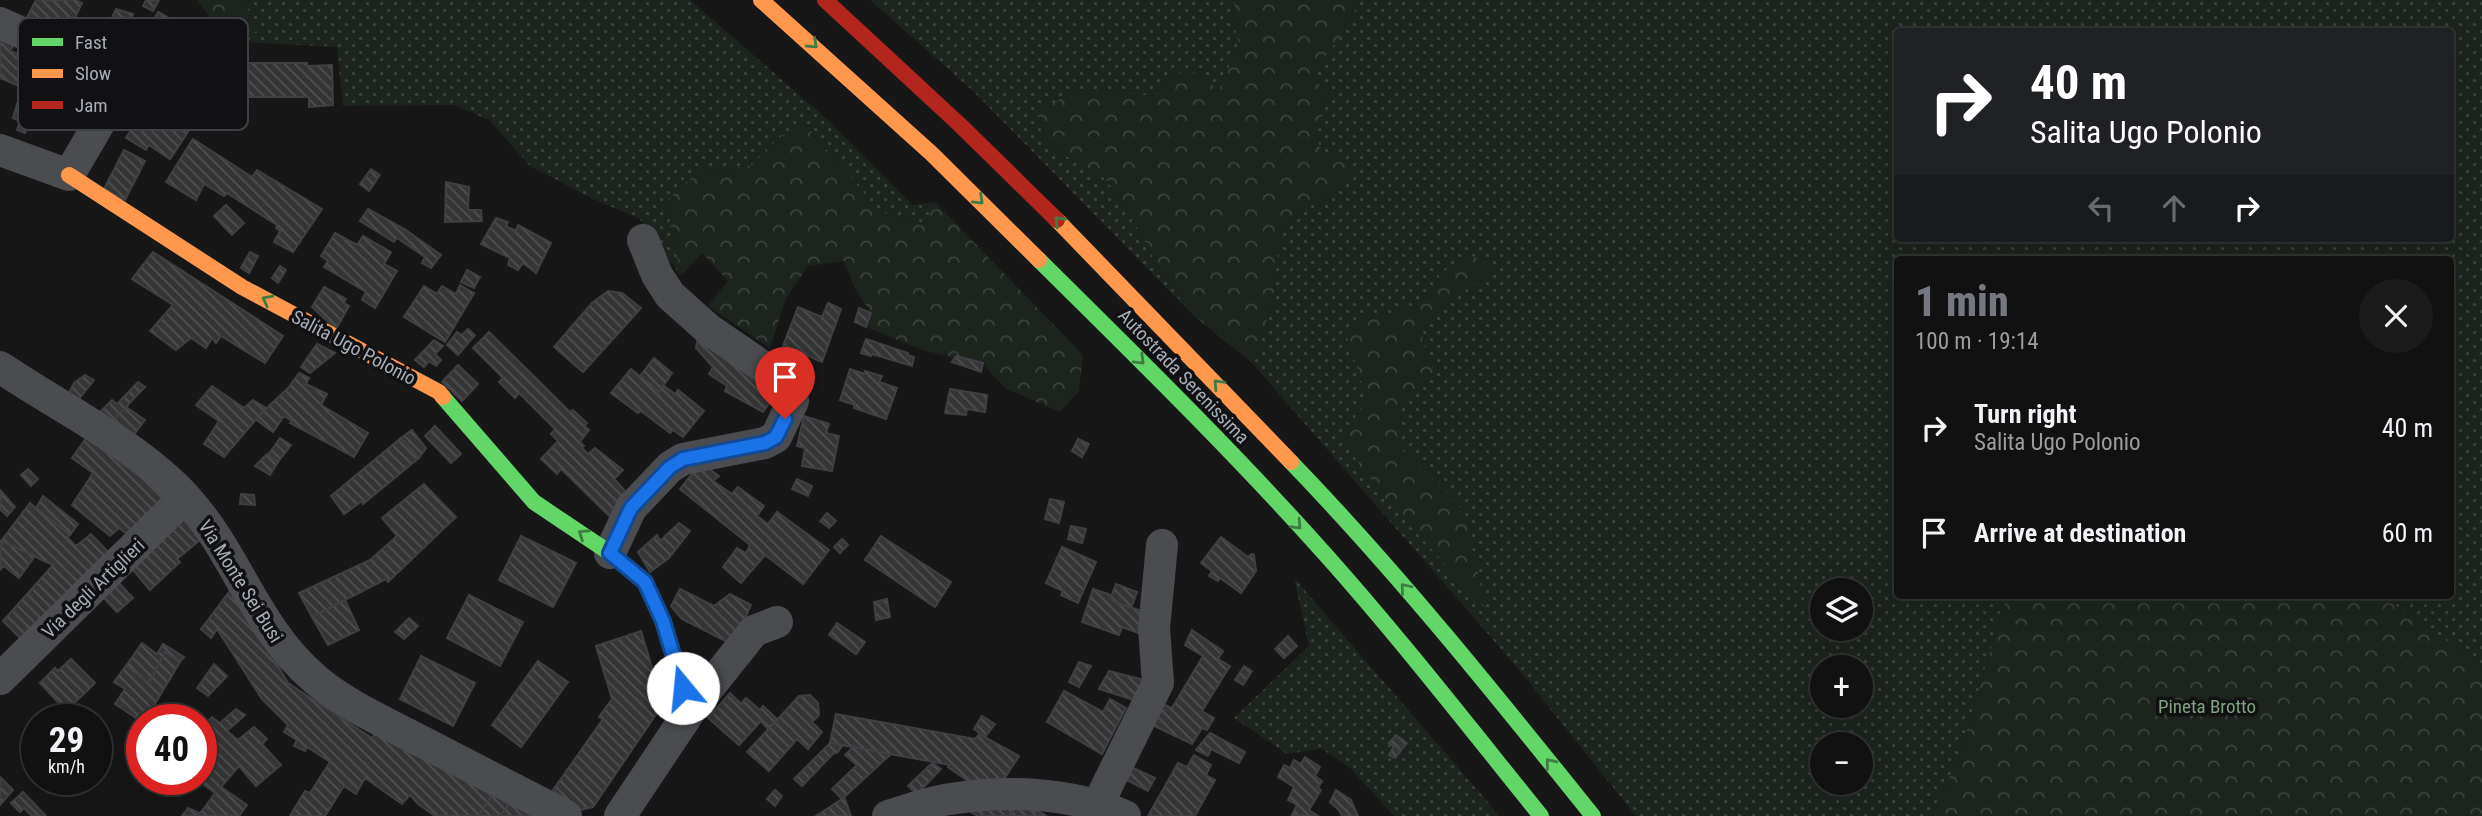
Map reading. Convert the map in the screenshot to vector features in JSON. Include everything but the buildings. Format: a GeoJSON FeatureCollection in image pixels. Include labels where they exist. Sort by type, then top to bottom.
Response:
{"type":"FeatureCollection","features":[{"type":"Feature","properties":{"kind":"main road","name":"Autostrada Serenissima"},"geometry":{"type":"LineString","coordinates":[[761,0],[932,153],[1184,404],[1325,554],[1541,816]]}},
{"type":"Feature","properties":{"kind":"main road","name":"Autostrada Serenissima"},"geometry":{"type":"LineString","coordinates":[[825,0],[959,124],[1083,245],[1353,526],[1490,688],[1593,816]]}},
{"type":"Feature","properties":{"kind":"main road","name":"Salita Ugo Polonio"},"geometry":{"type":"LineString","coordinates":[[69,175],[242,287],[439,392],[534,502],[610,553],[645,582],[663,621],[690,711]]}},
{"type":"Feature","properties":{"kind":"street"},"geometry":{"type":"LineString","coordinates":[[0,23],[18,31]]}},
{"type":"Feature","properties":{"kind":"street"},"geometry":{"type":"LineString","coordinates":[[69,175],[95,130]]}},
{"type":"Feature","properties":{"kind":"street","name":"Salita Ugo Polonio"},"geometry":{"type":"LineString","coordinates":[[0,150],[69,175]]}},
{"type":"Feature","properties":{"kind":"street"},"geometry":{"type":"LineString","coordinates":[[610,553],[631,508],[670,467],[683,459],[765,443],[776,437],[793,401],[791,386],[708,329],[670,295],[657,275],[643,240]]}},
{"type":"Feature","properties":{"kind":"street","name":"Via Monte Sei Busi"},"geometry":{"type":"LineString","coordinates":[[0,367],[147,463],[185,497],[210,527],[269,630],[284,650],[316,681],[375,717],[566,816]]}},
{"type":"Feature","properties":{"kind":"street","name":"Via degli Artiglieri"},"geometry":{"type":"LineString","coordinates":[[0,679],[185,497]]}},
{"type":"Feature","properties":{"kind":"street"},"geometry":{"type":"LineString","coordinates":[[888,816],[956,807],[1020,793],[1111,810],[1158,683],[1154,628],[1161,545]]}},
{"type":"Feature","properties":{"kind":"street"},"geometry":{"type":"LineString","coordinates":[[620,816],[690,711],[754,631],[777,622]]}},
{"type":"Feature","properties":{"kind":"green space"},"geometry":{"type":"Polygon","coordinates":[[[197,0],[244,0],[260,30],[248,34],[248,18],[211,18],[197,0]]]}},
{"type":"Feature","properties":{"kind":"green space"},"geometry":{"type":"Polygon","coordinates":[[[244,0],[690,0],[827,119],[913,205],[935,202],[925,224],[880,212],[802,121],[778,139],[752,165],[722,170],[702,168],[666,201],[681,276],[640,219],[591,198],[530,166],[489,120],[454,105],[343,106],[337,47],[248,42],[248,34],[260,30],[244,0]]]}},
{"type":"Feature","properties":{"kind":"green space"},"geometry":{"type":"Polygon","coordinates":[[[870,0],[1236,0],[1232,14],[1239,44],[1219,91],[1192,71],[1172,74],[1156,96],[1074,89],[1037,114],[1049,146],[1106,179],[1142,235],[1159,270],[1193,315],[973,91],[870,0]]]}},
{"type":"Feature","properties":{"kind":"green space"},"geometry":{"type":"Polygon","coordinates":[[[1236,0],[1360,0],[1343,33],[1310,76],[1329,94],[1316,137],[1322,151],[1341,154],[1357,175],[1334,196],[1296,211],[1279,239],[1273,302],[1252,363],[1193,315],[1159,270],[1142,235],[1106,179],[1049,146],[1037,114],[1074,89],[1156,96],[1172,74],[1192,71],[1219,90],[1239,44],[1232,14],[1236,0]]]}},
{"type":"Feature","properties":{"kind":"green space"},"geometry":{"type":"Polygon","coordinates":[[[1360,0],[2482,0],[2482,665],[2386,599],[2454,599],[2454,256],[1894,256],[1894,599],[2006,599],[1959,756],[1932,816],[1636,816],[1515,665],[1252,363],[1273,302],[1279,239],[1296,211],[1334,196],[1316,137],[1329,94],[1309,76],[1343,33],[1360,0]]]}},
{"type":"Feature","properties":{"kind":"green space"},"geometry":{"type":"Polygon","coordinates":[[[802,121],[880,212],[925,224],[935,202],[1083,355],[1079,391],[1060,412],[1005,388],[982,363],[925,351],[866,327],[871,313],[855,289],[844,261],[808,266],[786,298],[770,348],[708,306],[728,281],[702,253],[681,276],[666,201],[702,168],[722,170],[752,165],[778,139],[802,121]]]}},
{"type":"Feature","properties":{"kind":"green space"},"geometry":{"type":"Polygon","coordinates":[[[1473,256],[1496,269],[1427,317],[1422,338],[1435,374],[1404,397],[1396,442],[1464,511],[1486,609],[1381,494],[1341,438],[1367,400],[1347,337],[1364,313],[1397,313],[1434,293],[1440,273],[1473,256]]]}},
{"type":"Feature","properties":{"kind":"green space"},"geometry":{"type":"Polygon","coordinates":[[[1294,578],[1499,816],[1394,816],[1350,768],[1322,749],[1287,754],[1234,718],[1309,646],[1294,578]]]}},
{"type":"Feature","properties":{"kind":"green space","name":"Pineta Brotto"},"geometry":{"type":"Polygon","coordinates":[[[2006,599],[2386,599],[2482,665],[2482,816],[1932,816],[1959,756],[2006,599]]]}},
{"type":"Feature","properties":{"kind":"traffic: fast"},"geometry":{"type":"LineString","coordinates":[[1039,260],[1291,516],[1408,651],[1541,816]]}},
{"type":"Feature","properties":{"kind":"traffic: fast"},"geometry":{"type":"LineString","coordinates":[[443,397],[534,502],[610,553],[645,582],[663,621],[690,711]]}},
{"type":"Feature","properties":{"kind":"traffic: fast"},"geometry":{"type":"LineString","coordinates":[[1291,462],[1408,591],[1593,816]]}},
{"type":"Feature","properties":{"kind":"traffic: slow"},"geometry":{"type":"LineString","coordinates":[[761,0],[932,154],[1039,260]]}},
{"type":"Feature","properties":{"kind":"traffic: slow"},"geometry":{"type":"LineString","coordinates":[[69,175],[242,287],[439,392],[443,397]]}},
{"type":"Feature","properties":{"kind":"traffic: slow"},"geometry":{"type":"LineString","coordinates":[[1057,220],[1291,462]]}},
{"type":"Feature","properties":{"kind":"traffic: jam"},"geometry":{"type":"LineString","coordinates":[[825,0],[959,124],[1057,220]]}},
{"type":"Feature","properties":{"kind":"route"},"geometry":{"type":"LineString","coordinates":[[683,688],[663,621],[645,582],[610,553],[631,508],[670,467],[683,459],[765,443],[776,437],[785,419]]}}]}
